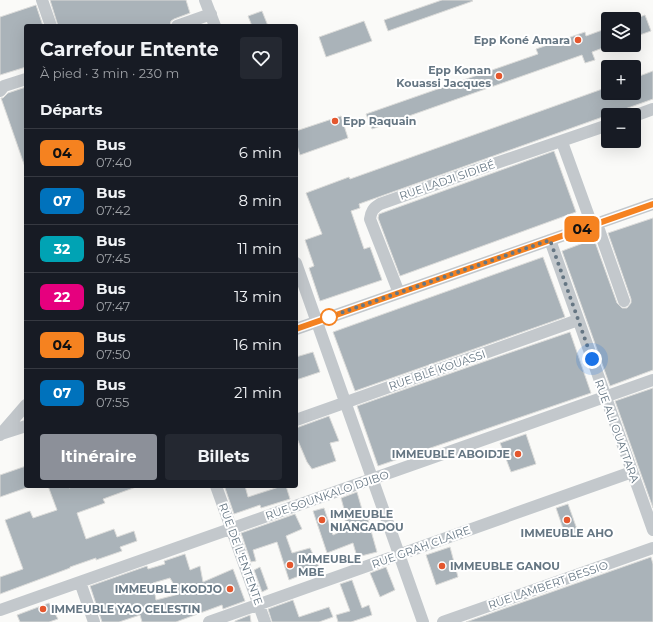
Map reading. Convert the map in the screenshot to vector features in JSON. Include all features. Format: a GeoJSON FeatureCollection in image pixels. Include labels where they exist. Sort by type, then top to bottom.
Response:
{"type":"FeatureCollection","features":[{"type":"Feature","properties":{"kind":"street"},"geometry":{"type":"LineString","coordinates":[[42,0],[50,24]]}},
{"type":"Feature","properties":{"kind":"street"},"geometry":{"type":"LineString","coordinates":[[205,0],[214,24]]}},
{"type":"Feature","properties":{"kind":"street"},"geometry":{"type":"LineString","coordinates":[[183,24],[211,14]]}},
{"type":"Feature","properties":{"kind":"street"},"geometry":{"type":"LineString","coordinates":[[0,91],[4,86],[24,79]]}},
{"type":"Feature","properties":{"kind":"street"},"geometry":{"type":"LineString","coordinates":[[641,113],[653,109]]}},
{"type":"Feature","properties":{"kind":"street","name":"RUE LADJI SIDIBÉ"},"geometry":{"type":"LineString","coordinates":[[399,293],[370,219],[371,213],[375,207],[476,170],[601,128]]}},
{"type":"Feature","properties":{"kind":"street"},"geometry":{"type":"LineString","coordinates":[[562,142],[624,301]]}},
{"type":"Feature","properties":{"kind":"street"},"geometry":{"type":"LineString","coordinates":[[298,328],[653,204]]}},
{"type":"Feature","properties":{"kind":"street","name":"RUE ALI OUATTARA"},"geometry":{"type":"LineString","coordinates":[[550,240],[653,530]]}},
{"type":"Feature","properties":{"kind":"street"},"geometry":{"type":"LineString","coordinates":[[298,269],[423,622]]}},
{"type":"Feature","properties":{"kind":"street","name":"RUE BLÉ KOUASSI"},"geometry":{"type":"LineString","coordinates":[[298,419],[578,320]]}},
{"type":"Feature","properties":{"kind":"street","name":"RUE SOUNKALO DJIBO"},"geometry":{"type":"LineString","coordinates":[[0,610],[653,380]]}},
{"type":"Feature","properties":{"kind":"street"},"geometry":{"type":"LineString","coordinates":[[0,435],[24,407]]}},
{"type":"Feature","properties":{"kind":"street"},"geometry":{"type":"LineString","coordinates":[[0,435],[24,427]]}},
{"type":"Feature","properties":{"kind":"street","name":"RUE GRAH CLAIRE"},"geometry":{"type":"LineString","coordinates":[[209,622],[632,472]]}},
{"type":"Feature","properties":{"kind":"street","name":"RUE DE L'ENTENTE"},"geometry":{"type":"LineString","coordinates":[[217,488],[265,622]]}},
{"type":"Feature","properties":{"kind":"street","name":"RUE LAMBERT BESSIO"},"geometry":{"type":"LineString","coordinates":[[443,622],[653,548]]}},
{"type":"Feature","properties":{"kind":"street"},"geometry":{"type":"LineString","coordinates":[[80,582],[94,622]]}},
{"type":"Feature","properties":{"kind":"building"},"geometry":{"type":"Polygon","coordinates":[[[50,0],[186,0],[190,13],[174,19],[171,21],[170,24],[57,24],[50,0]]]}},
{"type":"Feature","properties":{"kind":"building"},"geometry":{"type":"Polygon","coordinates":[[[442,0],[473,1],[388,31],[384,20],[442,0]]]}},
{"type":"Feature","properties":{"kind":"building"},"geometry":{"type":"Polygon","coordinates":[[[36,5],[42,24],[24,24],[24,68],[0,75],[0,17],[36,5]]]}},
{"type":"Feature","properties":{"kind":"building"},"geometry":{"type":"Polygon","coordinates":[[[262,11],[267,24],[251,24],[248,16],[262,11]]]}},
{"type":"Feature","properties":{"kind":"building"},"geometry":{"type":"Polygon","coordinates":[[[645,15],[651,31],[641,35],[641,16],[645,15]]]}},
{"type":"Feature","properties":{"kind":"building"},"geometry":{"type":"Polygon","coordinates":[[[364,21],[372,41],[326,57],[319,37],[364,21]]]}},
{"type":"Feature","properties":{"kind":"building"},"geometry":{"type":"Polygon","coordinates":[[[601,31],[601,49],[592,52],[595,60],[585,63],[582,55],[372,129],[366,114],[538,54],[536,49],[585,32],[586,36],[601,31]]]}},
{"type":"Feature","properties":{"kind":"building"},"geometry":{"type":"Polygon","coordinates":[[[653,71],[653,99],[628,108],[601,108],[601,118],[359,204],[360,208],[351,211],[364,249],[370,247],[382,280],[320,301],[309,268],[314,266],[305,240],[322,234],[306,193],[349,177],[350,179],[601,89],[601,100],[641,100],[641,75],[653,71]]]}},
{"type":"Feature","properties":{"kind":"building"},"geometry":{"type":"Polygon","coordinates":[[[24,88],[24,164],[1,98],[8,93],[24,88]]]}},
{"type":"Feature","properties":{"kind":"building"},"geometry":{"type":"Polygon","coordinates":[[[341,116],[348,138],[300,155],[298,148],[298,130],[341,116]]]}},
{"type":"Feature","properties":{"kind":"building"},"geometry":{"type":"Polygon","coordinates":[[[554,151],[576,212],[400,276],[378,218],[379,214],[554,151]]]}},
{"type":"Feature","properties":{"kind":"building"},"geometry":{"type":"Polygon","coordinates":[[[653,218],[653,370],[610,386],[562,251],[594,239],[617,303],[622,308],[627,308],[631,303],[631,299],[608,233],[653,218]]]}},
{"type":"Feature","properties":{"kind":"building"},"geometry":{"type":"Polygon","coordinates":[[[543,257],[565,317],[355,391],[333,332],[543,257]]]}},
{"type":"Feature","properties":{"kind":"building"},"geometry":{"type":"Polygon","coordinates":[[[570,332],[591,393],[378,466],[357,406],[570,332]]]}},
{"type":"Feature","properties":{"kind":"building"},"geometry":{"type":"Polygon","coordinates":[[[313,352],[320,372],[298,379],[298,356],[313,352]]]}},
{"type":"Feature","properties":{"kind":"building"},"geometry":{"type":"Polygon","coordinates":[[[653,388],[653,508],[615,401],[653,388]]]}},
{"type":"Feature","properties":{"kind":"building"},"geometry":{"type":"Polygon","coordinates":[[[329,416],[339,441],[330,443],[336,461],[312,469],[307,462],[298,441],[298,427],[329,416]]]}},
{"type":"Feature","properties":{"kind":"building","name":"IMMEUBLE ABOIDJE"},"geometry":{"type":"Polygon","coordinates":[[[526,434],[536,464],[511,472],[500,443],[526,434]]]}},
{"type":"Feature","properties":{"kind":"building"},"geometry":{"type":"Polygon","coordinates":[[[24,467],[24,488],[26,488],[0,497],[0,475],[24,467]]]}},
{"type":"Feature","properties":{"kind":"building"},"geometry":{"type":"Polygon","coordinates":[[[49,488],[133,488],[103,499],[105,503],[77,513],[86,539],[114,529],[117,537],[134,531],[137,541],[120,547],[122,551],[70,567],[0,594],[0,577],[23,569],[5,520],[30,511],[33,518],[57,510],[49,488]]]}},
{"type":"Feature","properties":{"kind":"building"},"geometry":{"type":"Polygon","coordinates":[[[225,488],[246,488],[248,497],[276,488],[287,488],[290,499],[261,508],[260,505],[234,514],[225,488]]]}},
{"type":"Feature","properties":{"kind":"building"},"geometry":{"type":"Polygon","coordinates":[[[357,492],[363,513],[367,511],[370,519],[368,520],[377,552],[357,557],[353,543],[327,553],[313,511],[324,508],[333,535],[348,528],[341,498],[357,492]]]}},
{"type":"Feature","properties":{"kind":"building","name":"IMMEUBLE AHO"},"geometry":{"type":"Polygon","coordinates":[[[568,504],[578,532],[566,537],[556,508],[568,504]]]}},
{"type":"Feature","properties":{"kind":"building"},"geometry":{"type":"Polygon","coordinates":[[[295,514],[302,529],[286,536],[292,553],[310,548],[320,569],[299,575],[289,580],[277,542],[253,550],[256,561],[251,562],[241,533],[295,514]]]}},
{"type":"Feature","properties":{"kind":"building","name":"IMMEUBLE GANOU"},"geometry":{"type":"Polygon","coordinates":[[[450,547],[458,577],[436,585],[426,555],[450,547]]]}},
{"type":"Feature","properties":{"kind":"building"},"geometry":{"type":"Polygon","coordinates":[[[185,554],[190,570],[200,566],[203,582],[233,569],[245,601],[223,609],[222,605],[176,622],[142,622],[140,615],[119,622],[102,622],[90,586],[147,566],[148,569],[165,564],[164,561],[185,554]],[[170,578],[153,583],[156,600],[179,594],[170,578]]]}},
{"type":"Feature","properties":{"kind":"building"},"geometry":{"type":"Polygon","coordinates":[[[651,557],[653,564],[653,622],[466,622],[651,557]]]}},
{"type":"Feature","properties":{"kind":"building"},"geometry":{"type":"Polygon","coordinates":[[[260,567],[268,589],[262,592],[254,570],[260,567]]]}},
{"type":"Feature","properties":{"kind":"building"},"geometry":{"type":"Polygon","coordinates":[[[386,567],[395,590],[380,597],[370,573],[386,567]]]}},
{"type":"Feature","properties":{"kind":"building"},"geometry":{"type":"Polygon","coordinates":[[[352,580],[362,608],[369,605],[372,615],[351,622],[338,622],[336,615],[350,611],[340,584],[352,580]]]}},
{"type":"Feature","properties":{"kind":"building"},"geometry":{"type":"Polygon","coordinates":[[[293,600],[299,617],[329,607],[333,617],[319,622],[272,622],[268,609],[293,600]]]}},
{"type":"Feature","properties":{"kind":"building","name":"IMMEUBLE YAO CELESTIN"},"geometry":{"type":"Polygon","coordinates":[[[49,603],[58,619],[49,622],[20,622],[17,615],[49,603]]]}},
{"type":"Feature","properties":{"kind":"building"},"geometry":{"type":"Polygon","coordinates":[[[250,615],[251,622],[235,622],[235,621],[250,615]]]}},
{"type":"Feature","properties":{"kind":"bus line","name":"04"},"geometry":{"type":"LineString","coordinates":[[298,328],[653,204]]}},
{"type":"Feature","properties":{"kind":"place","name":"Epp Koné Amara"},"geometry":{"type":"Point","coordinates":[578,40]}},
{"type":"Feature","properties":{"kind":"place","name":"Epp Konan Kouassi Jacques"},"geometry":{"type":"Point","coordinates":[499,76]}},
{"type":"Feature","properties":{"kind":"place","name":"Epp Raquain"},"geometry":{"type":"Point","coordinates":[335,121]}},
{"type":"Feature","properties":{"kind":"place","name":"IMMEUBLE ABOIDJE"},"geometry":{"type":"Point","coordinates":[518,454]}},
{"type":"Feature","properties":{"kind":"place","name":"IMMEUBLE NIANGADOU"},"geometry":{"type":"Point","coordinates":[322,520]}},
{"type":"Feature","properties":{"kind":"place","name":"IMMEUBLE AHO"},"geometry":{"type":"Point","coordinates":[567,520]}},
{"type":"Feature","properties":{"kind":"place","name":"IMMEUBLE MBE"},"geometry":{"type":"Point","coordinates":[290,565]}},
{"type":"Feature","properties":{"kind":"place","name":"IMMEUBLE GANOU"},"geometry":{"type":"Point","coordinates":[442,566]}},
{"type":"Feature","properties":{"kind":"place","name":"IMMEUBLE KODJO"},"geometry":{"type":"Point","coordinates":[230,589]}},
{"type":"Feature","properties":{"kind":"place","name":"IMMEUBLE YAO CELESTIN"},"geometry":{"type":"Point","coordinates":[43,609]}},
{"type":"Feature","properties":{"kind":"route"},"geometry":{"type":"LineString","coordinates":[[329,317],[550,240],[592,359]]}}]}
